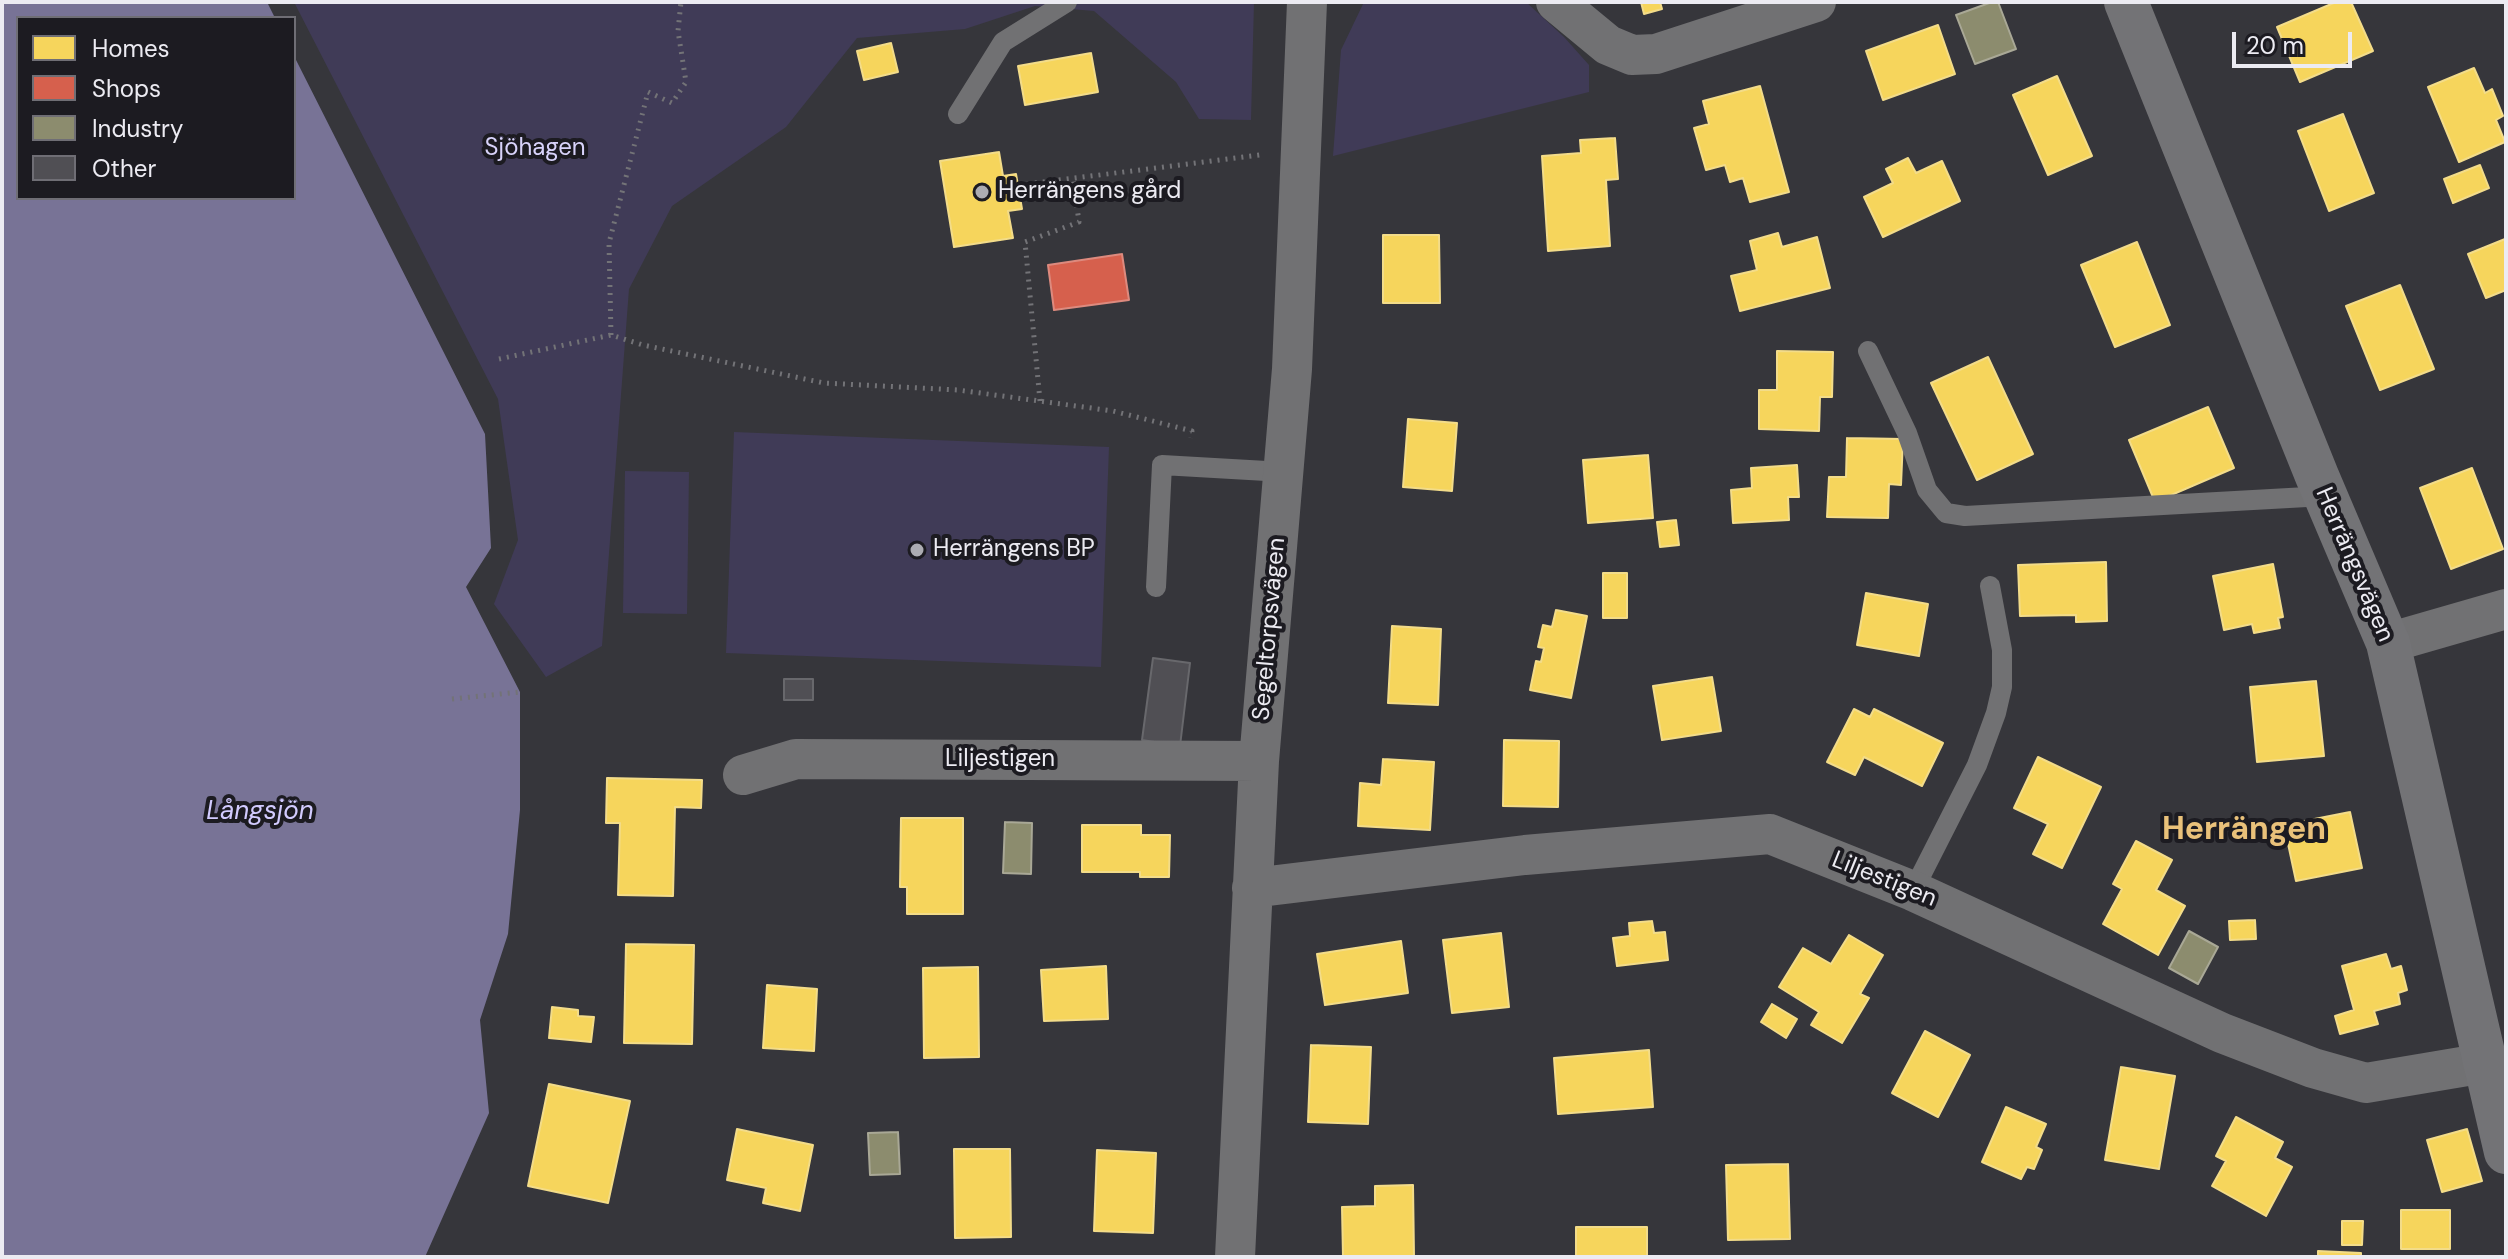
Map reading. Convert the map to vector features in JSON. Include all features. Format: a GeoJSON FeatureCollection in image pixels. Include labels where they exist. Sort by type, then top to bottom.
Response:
{"type":"FeatureCollection","features":[{"type":"Feature","properties":{"kind":"street","name":"Segeltorpsvägen"},"geometry":{"type":"LineString","coordinates":[[1235,1257],[1259,761],[1292,369],[1307,2]]}},
{"type":"Feature","properties":{"kind":"street"},"geometry":{"type":"LineString","coordinates":[[1556,2],[1608,45],[1632,55],[1656,54],[1816,2]]}},
{"type":"Feature","properties":{"kind":"street","name":"Herrängsvägen"},"geometry":{"type":"LineString","coordinates":[[2126,2],[2325,496],[2388,643],[2506,1152]]}},
{"type":"Feature","properties":{"kind":"street"},"geometry":{"type":"LineString","coordinates":[[2388,643],[2506,609]]}},
{"type":"Feature","properties":{"kind":"street","name":"Liljestigen"},"geometry":{"type":"LineString","coordinates":[[743,775],[796,759],[1259,761]]}},
{"type":"Feature","properties":{"kind":"street","name":"Liljestigen"},"geometry":{"type":"LineString","coordinates":[[1252,888],[1525,855],[1770,834],[1913,891],[2222,1033],[2313,1068],[2366,1083],[2485,1063]]}},
{"type":"Feature","properties":{"kind":"lane"},"geometry":{"type":"LineString","coordinates":[[958,114],[1003,42],[1067,2]]}},
{"type":"Feature","properties":{"kind":"lane"},"geometry":{"type":"LineString","coordinates":[[1868,351],[1907,433],[1927,490],[1946,513],[1965,516],[2325,496]]}},
{"type":"Feature","properties":{"kind":"lane"},"geometry":{"type":"LineString","coordinates":[[1156,587],[1162,465],[1284,472]]}},
{"type":"Feature","properties":{"kind":"lane"},"geometry":{"type":"LineString","coordinates":[[1913,891],[1977,765],[1999,700],[2002,650],[1990,586]]}},
{"type":"Feature","properties":{"kind":"path"},"geometry":{"type":"LineString","coordinates":[[611,335],[609,243],[648,92],[672,103],[686,82],[678,31],[681,2]]}},
{"type":"Feature","properties":{"kind":"path"},"geometry":{"type":"LineString","coordinates":[[1027,184],[1301,150]]}},
{"type":"Feature","properties":{"kind":"path"},"geometry":{"type":"LineString","coordinates":[[1040,401],[1025,242],[1079,222],[1073,178]]}},
{"type":"Feature","properties":{"kind":"path"},"geometry":{"type":"LineString","coordinates":[[499,359],[611,335],[643,345],[824,383],[958,390],[1113,411],[1192,431],[1190,467]]}},
{"type":"Feature","properties":{"kind":"path"},"geometry":{"type":"LineString","coordinates":[[452,699],[520,692]]}},
{"type":"Feature","properties":{"kind":"green space","name":"Sjöhagen"},"geometry":{"type":"Polygon","coordinates":[[[294,2],[1254,2],[1251,120],[1199,119],[1176,82],[1094,11],[1035,6],[965,29],[857,38],[786,127],[672,206],[629,289],[602,646],[546,677],[494,604],[518,540],[498,399],[294,2]]]}},
{"type":"Feature","properties":{"kind":"green space"},"geometry":{"type":"Polygon","coordinates":[[[1364,2],[1526,2],[1589,65],[1589,92],[1333,156],[1341,50],[1364,2]]]}},
{"type":"Feature","properties":{"kind":"green space","name":"Herrängens BP"},"geometry":{"type":"Polygon","coordinates":[[[734,432],[1109,447],[1101,667],[726,653],[734,432]]]}},
{"type":"Feature","properties":{"kind":"green space"},"geometry":{"type":"Polygon","coordinates":[[[625,471],[689,472],[687,614],[623,613],[625,471]]]}},
{"type":"Feature","properties":{"kind":"water","name":"Långsjön"},"geometry":{"type":"Polygon","coordinates":[[[2,2],[267,2],[274,16],[16,16],[16,200],[296,200],[296,60],[485,434],[491,548],[466,587],[520,692],[520,810],[508,934],[480,1020],[489,1113],[425,1257],[2,1257],[2,2]]]}},
{"type":"Feature","properties":{"kind":"building: Homes"},"geometry":{"type":"Polygon","coordinates":[[[1641,2],[1660,2],[1662,9],[1644,14],[1641,2]]]}},
{"type":"Feature","properties":{"kind":"building: Homes"},"geometry":{"type":"Polygon","coordinates":[[[2336,2],[2351,2],[2373,51],[2300,82],[2277,27],[2336,2]]]}},
{"type":"Feature","properties":{"kind":"building: Homes"},"geometry":{"type":"Polygon","coordinates":[[[1938,25],[1955,74],[1883,100],[1866,51],[1938,25]]]}},
{"type":"Feature","properties":{"kind":"building: Homes"},"geometry":{"type":"Polygon","coordinates":[[[891,43],[898,72],[864,80],[857,51],[891,43]]]}},
{"type":"Feature","properties":{"kind":"building: Homes"},"geometry":{"type":"Polygon","coordinates":[[[1091,53],[1098,92],[1025,105],[1018,66],[1091,53]]]}},
{"type":"Feature","properties":{"kind":"building: Homes"},"geometry":{"type":"Polygon","coordinates":[[[2474,68],[2485,93],[2492,89],[2503,116],[2496,120],[2505,142],[2459,162],[2428,87],[2474,68]]]}},
{"type":"Feature","properties":{"kind":"building: Homes"},"geometry":{"type":"Polygon","coordinates":[[[2057,76],[2092,156],[2048,175],[2013,95],[2057,76]]]}},
{"type":"Feature","properties":{"kind":"building: Homes"},"geometry":{"type":"Polygon","coordinates":[[[1760,86],[1789,192],[1750,202],[1743,178],[1730,182],[1725,165],[1706,170],[1694,128],[1709,124],[1703,101],[1760,86]]]}},
{"type":"Feature","properties":{"kind":"building: Homes"},"geometry":{"type":"Polygon","coordinates":[[[2343,114],[2374,193],[2329,211],[2298,131],[2343,114]]]}},
{"type":"Feature","properties":{"kind":"building: Homes"},"geometry":{"type":"Polygon","coordinates":[[[1615,138],[1618,179],[1606,180],[1610,246],[1548,251],[1542,156],[1581,153],[1580,140],[1615,138]]]}},
{"type":"Feature","properties":{"kind":"building: Homes","name":"Herrängens gård"},"geometry":{"type":"Polygon","coordinates":[[[999,152],[1003,176],[1016,174],[1022,209],[1008,211],[1013,238],[954,247],[940,161],[999,152]]]}},
{"type":"Feature","properties":{"kind":"building: Homes"},"geometry":{"type":"Polygon","coordinates":[[[1908,158],[1916,173],[1942,161],[1960,201],[1883,237],[1864,197],[1893,183],[1886,169],[1908,158]]]}},
{"type":"Feature","properties":{"kind":"building: Homes"},"geometry":{"type":"Polygon","coordinates":[[[2480,165],[2489,188],[2453,203],[2444,179],[2480,165]]]}},
{"type":"Feature","properties":{"kind":"building: Homes"},"geometry":{"type":"Polygon","coordinates":[[[1778,233],[1782,247],[1817,237],[1830,288],[1740,311],[1731,276],[1757,270],[1750,241],[1778,233]]]}},
{"type":"Feature","properties":{"kind":"building: Homes"},"geometry":{"type":"Polygon","coordinates":[[[1383,235],[1439,235],[1440,303],[1383,303],[1383,235]]]}},
{"type":"Feature","properties":{"kind":"building: Homes"},"geometry":{"type":"Polygon","coordinates":[[[2505,239],[2506,290],[2486,298],[2468,254],[2505,239]]]}},
{"type":"Feature","properties":{"kind":"building: Homes"},"geometry":{"type":"Polygon","coordinates":[[[2137,242],[2170,325],[2115,347],[2081,265],[2137,242]]]}},
{"type":"Feature","properties":{"kind":"building: Homes"},"geometry":{"type":"Polygon","coordinates":[[[2400,285],[2434,369],[2380,390],[2346,306],[2400,285]]]}},
{"type":"Feature","properties":{"kind":"building: Homes"},"geometry":{"type":"Polygon","coordinates":[[[1777,351],[1833,352],[1832,397],[1820,397],[1819,431],[1759,429],[1759,390],[1777,390],[1777,351]]]}},
{"type":"Feature","properties":{"kind":"building: Homes"},"geometry":{"type":"Polygon","coordinates":[[[1988,357],[2033,454],[1977,480],[1931,383],[1988,357]]]}},
{"type":"Feature","properties":{"kind":"building: Homes"},"geometry":{"type":"Polygon","coordinates":[[[2208,407],[2234,468],[2155,502],[2129,440],[2208,407]]]}},
{"type":"Feature","properties":{"kind":"building: Homes"},"geometry":{"type":"Polygon","coordinates":[[[1408,419],[1457,423],[1452,491],[1403,487],[1408,419]]]}},
{"type":"Feature","properties":{"kind":"building: Homes"},"geometry":{"type":"Polygon","coordinates":[[[1847,438],[1903,439],[1901,485],[1889,484],[1888,518],[1827,517],[1829,477],[1846,477],[1847,438]]]}},
{"type":"Feature","properties":{"kind":"building: Homes"},"geometry":{"type":"Polygon","coordinates":[[[1648,455],[1653,518],[1588,523],[1583,460],[1648,455]]]}},
{"type":"Feature","properties":{"kind":"building: Homes"},"geometry":{"type":"Polygon","coordinates":[[[1797,465],[1799,497],[1788,497],[1789,520],[1733,523],[1731,490],[1752,488],[1751,468],[1797,465]]]}},
{"type":"Feature","properties":{"kind":"building: Homes"},"geometry":{"type":"Polygon","coordinates":[[[2472,468],[2503,549],[2451,569],[2420,488],[2472,468]]]}},
{"type":"Feature","properties":{"kind":"building: Homes"},"geometry":{"type":"Polygon","coordinates":[[[1676,520],[1679,545],[1660,547],[1657,522],[1676,520]]]}},
{"type":"Feature","properties":{"kind":"building: Homes"},"geometry":{"type":"Polygon","coordinates":[[[2106,562],[2107,621],[2076,622],[2076,615],[2020,616],[2018,565],[2106,562]]]}},
{"type":"Feature","properties":{"kind":"building: Homes"},"geometry":{"type":"Polygon","coordinates":[[[2273,564],[2283,617],[2278,618],[2280,628],[2254,633],[2252,624],[2224,630],[2213,576],[2273,564]]]}},
{"type":"Feature","properties":{"kind":"building: Homes"},"geometry":{"type":"Polygon","coordinates":[[[1603,573],[1627,573],[1627,618],[1603,618],[1603,573]]]}},
{"type":"Feature","properties":{"kind":"building: Homes"},"geometry":{"type":"Polygon","coordinates":[[[1866,593],[1928,604],[1919,656],[1857,645],[1866,593]]]}},
{"type":"Feature","properties":{"kind":"building: Homes"},"geometry":{"type":"Polygon","coordinates":[[[1556,610],[1587,616],[1571,698],[1530,690],[1536,661],[1541,662],[1544,648],[1538,647],[1543,625],[1552,627],[1556,610]]]}},
{"type":"Feature","properties":{"kind":"building: Homes"},"geometry":{"type":"Polygon","coordinates":[[[1392,626],[1441,629],[1438,705],[1388,703],[1392,626]]]}},
{"type":"Feature","properties":{"kind":"building: Homes"},"geometry":{"type":"Polygon","coordinates":[[[1712,677],[1721,731],[1662,740],[1653,686],[1712,677]]]}},
{"type":"Feature","properties":{"kind":"building: Homes"},"geometry":{"type":"Polygon","coordinates":[[[2316,681],[2324,756],[2257,762],[2250,687],[2316,681]]]}},
{"type":"Feature","properties":{"kind":"building: Homes"},"geometry":{"type":"Polygon","coordinates":[[[1854,709],[1870,717],[1874,709],[1943,743],[1922,786],[1864,757],[1855,775],[1827,762],[1854,709]]]}},
{"type":"Feature","properties":{"kind":"building: Homes"},"geometry":{"type":"Polygon","coordinates":[[[1504,740],[1559,741],[1558,807],[1503,806],[1504,740]]]}},
{"type":"Feature","properties":{"kind":"building: Homes"},"geometry":{"type":"Polygon","coordinates":[[[2038,757],[2101,787],[2062,868],[2033,854],[2048,824],[2014,808],[2038,757]]]}},
{"type":"Feature","properties":{"kind":"building: Homes"},"geometry":{"type":"Polygon","coordinates":[[[1383,759],[1434,762],[1430,830],[1358,826],[1360,783],[1381,785],[1383,759]]]}},
{"type":"Feature","properties":{"kind":"building: Homes"},"geometry":{"type":"Polygon","coordinates":[[[607,778],[702,780],[701,808],[675,807],[673,896],[618,895],[620,823],[606,823],[607,778]]]}},
{"type":"Feature","properties":{"kind":"building: Homes"},"geometry":{"type":"Polygon","coordinates":[[[2350,812],[2362,868],[2296,881],[2284,825],[2350,812]]]}},
{"type":"Feature","properties":{"kind":"building: Homes"},"geometry":{"type":"Polygon","coordinates":[[[901,818],[963,818],[963,914],[907,914],[907,887],[900,887],[901,818]]]}},
{"type":"Feature","properties":{"kind":"building: Homes"},"geometry":{"type":"Polygon","coordinates":[[[1082,825],[1141,825],[1141,835],[1170,835],[1169,877],[1140,877],[1140,872],[1082,872],[1082,825]]]}},
{"type":"Feature","properties":{"kind":"building: Homes"},"geometry":{"type":"Polygon","coordinates":[[[2136,841],[2172,860],[2156,890],[2185,906],[2158,955],[2103,924],[2122,889],[2113,884],[2136,841]]]}},
{"type":"Feature","properties":{"kind":"building: Homes"},"geometry":{"type":"Polygon","coordinates":[[[2255,920],[2256,939],[2230,940],[2229,921],[2255,920]]]}},
{"type":"Feature","properties":{"kind":"building: Homes"},"geometry":{"type":"Polygon","coordinates":[[[1652,921],[1654,933],[1665,932],[1668,960],[1617,966],[1613,938],[1630,936],[1629,923],[1652,921]]]}},
{"type":"Feature","properties":{"kind":"building: Homes"},"geometry":{"type":"Polygon","coordinates":[[[1501,933],[1509,1007],[1452,1013],[1443,940],[1501,933]]]}},
{"type":"Feature","properties":{"kind":"building: Homes"},"geometry":{"type":"Polygon","coordinates":[[[1849,935],[1883,955],[1860,994],[1869,998],[1842,1043],[1811,1025],[1819,1012],[1779,987],[1803,948],[1831,964],[1849,935]]]}},
{"type":"Feature","properties":{"kind":"building: Homes"},"geometry":{"type":"Polygon","coordinates":[[[1401,941],[1408,993],[1325,1005],[1317,954],[1401,941]]]}},
{"type":"Feature","properties":{"kind":"building: Homes"},"geometry":{"type":"Polygon","coordinates":[[[626,944],[694,945],[692,1044],[624,1043],[626,944]]]}},
{"type":"Feature","properties":{"kind":"building: Homes"},"geometry":{"type":"Polygon","coordinates":[[[2386,954],[2391,969],[2401,966],[2407,990],[2398,993],[2400,1004],[2374,1011],[2378,1024],[2340,1034],[2335,1016],[2354,1010],[2342,966],[2386,954]]]}},
{"type":"Feature","properties":{"kind":"building: Homes"},"geometry":{"type":"Polygon","coordinates":[[[1106,966],[1108,1019],[1044,1021],[1041,970],[1106,966]]]}},
{"type":"Feature","properties":{"kind":"building: Homes"},"geometry":{"type":"Polygon","coordinates":[[[978,967],[979,1057],[924,1058],[923,968],[978,967]]]}},
{"type":"Feature","properties":{"kind":"building: Homes"},"geometry":{"type":"Polygon","coordinates":[[[767,985],[817,989],[814,1051],[763,1048],[767,985]]]}},
{"type":"Feature","properties":{"kind":"building: Homes"},"geometry":{"type":"Polygon","coordinates":[[[1772,1004],[1797,1019],[1786,1038],[1761,1022],[1772,1004]]]}},
{"type":"Feature","properties":{"kind":"building: Homes"},"geometry":{"type":"Polygon","coordinates":[[[552,1007],[578,1010],[578,1016],[594,1017],[591,1042],[549,1038],[552,1007]]]}},
{"type":"Feature","properties":{"kind":"building: Homes"},"geometry":{"type":"Polygon","coordinates":[[[1925,1031],[1970,1055],[1938,1117],[1892,1093],[1925,1031]]]}},
{"type":"Feature","properties":{"kind":"building: Homes"},"geometry":{"type":"Polygon","coordinates":[[[1311,1045],[1371,1047],[1368,1124],[1308,1122],[1311,1045]]]}},
{"type":"Feature","properties":{"kind":"building: Homes"},"geometry":{"type":"Polygon","coordinates":[[[1649,1050],[1653,1107],[1558,1114],[1554,1058],[1649,1050]]]}},
{"type":"Feature","properties":{"kind":"building: Homes"},"geometry":{"type":"Polygon","coordinates":[[[2121,1067],[2175,1076],[2159,1169],[2105,1160],[2121,1067]]]}},
{"type":"Feature","properties":{"kind":"building: Homes"},"geometry":{"type":"Polygon","coordinates":[[[549,1084],[630,1101],[608,1203],[528,1186],[549,1084]]]}},
{"type":"Feature","properties":{"kind":"building: Homes"},"geometry":{"type":"Polygon","coordinates":[[[2006,1107],[2046,1124],[2036,1147],[2042,1150],[2034,1169],[2027,1167],[2021,1179],[1982,1162],[2006,1107]]]}},
{"type":"Feature","properties":{"kind":"building: Homes"},"geometry":{"type":"Polygon","coordinates":[[[2236,1117],[2283,1142],[2275,1158],[2292,1167],[2266,1216],[2212,1186],[2226,1161],[2216,1156],[2236,1117]]]}},
{"type":"Feature","properties":{"kind":"building: Homes"},"geometry":{"type":"Polygon","coordinates":[[[737,1129],[813,1145],[800,1211],[763,1203],[766,1188],[727,1180],[737,1129]]]}},
{"type":"Feature","properties":{"kind":"building: Homes"},"geometry":{"type":"Polygon","coordinates":[[[2467,1129],[2482,1181],[2442,1192],[2427,1140],[2467,1129]]]}},
{"type":"Feature","properties":{"kind":"building: Homes"},"geometry":{"type":"Polygon","coordinates":[[[954,1149],[1010,1149],[1011,1237],[955,1238],[954,1149]]]}},
{"type":"Feature","properties":{"kind":"building: Homes"},"geometry":{"type":"Polygon","coordinates":[[[1097,1150],[1156,1153],[1153,1233],[1094,1231],[1097,1150]]]}},
{"type":"Feature","properties":{"kind":"building: Homes"},"geometry":{"type":"Polygon","coordinates":[[[1788,1164],[1790,1239],[1728,1240],[1726,1165],[1788,1164]]]}},
{"type":"Feature","properties":{"kind":"building: Homes"},"geometry":{"type":"Polygon","coordinates":[[[1413,1185],[1414,1257],[1343,1257],[1342,1207],[1375,1206],[1375,1186],[1413,1185]]]}},
{"type":"Feature","properties":{"kind":"building: Homes"},"geometry":{"type":"Polygon","coordinates":[[[2401,1210],[2450,1210],[2450,1249],[2401,1249],[2401,1210]]]}},
{"type":"Feature","properties":{"kind":"building: Homes"},"geometry":{"type":"Polygon","coordinates":[[[2342,1221],[2363,1221],[2362,1245],[2342,1245],[2342,1221]]]}},
{"type":"Feature","properties":{"kind":"building: Homes"},"geometry":{"type":"Polygon","coordinates":[[[1576,1227],[1647,1227],[1647,1257],[1576,1257],[1576,1227]]]}},
{"type":"Feature","properties":{"kind":"building: Homes"},"geometry":{"type":"Polygon","coordinates":[[[2318,1251],[2361,1253],[2361,1257],[2318,1257],[2318,1251]]]}},
{"type":"Feature","properties":{"kind":"building: Shops"},"geometry":{"type":"Polygon","coordinates":[[[1122,254],[1129,300],[1054,310],[1048,265],[1122,254]]]}},
{"type":"Feature","properties":{"kind":"building: Industry"},"geometry":{"type":"Polygon","coordinates":[[[1998,2],[2016,49],[1975,64],[1956,15],[1998,2]]]}},
{"type":"Feature","properties":{"kind":"building: Industry"},"geometry":{"type":"Polygon","coordinates":[[[1005,822],[1032,823],[1031,874],[1003,873],[1005,822]]]}},
{"type":"Feature","properties":{"kind":"building: Industry"},"geometry":{"type":"Polygon","coordinates":[[[2189,931],[2218,947],[2198,984],[2169,968],[2189,931]]]}},
{"type":"Feature","properties":{"kind":"building: Industry"},"geometry":{"type":"Polygon","coordinates":[[[898,1132],[900,1174],[870,1175],[868,1133],[898,1132]]]}},
{"type":"Feature","properties":{"kind":"building: Other"},"geometry":{"type":"Polygon","coordinates":[[[1153,658],[1190,663],[1180,746],[1142,740],[1153,658]]]}},
{"type":"Feature","properties":{"kind":"building: Other"},"geometry":{"type":"Polygon","coordinates":[[[784,679],[813,679],[813,700],[784,700],[784,679]]]}},
{"type":"Feature","properties":{"kind":"place","name":"Herrängens gård"},"geometry":{"type":"Point","coordinates":[982,192]}},
{"type":"Feature","properties":{"kind":"place","name":"Herrängens BP"},"geometry":{"type":"Point","coordinates":[917,550]}},
{"type":"Feature","properties":{"kind":"district","name":"Herrängen"},"geometry":{"type":"Point","coordinates":[2244,831]}}]}
